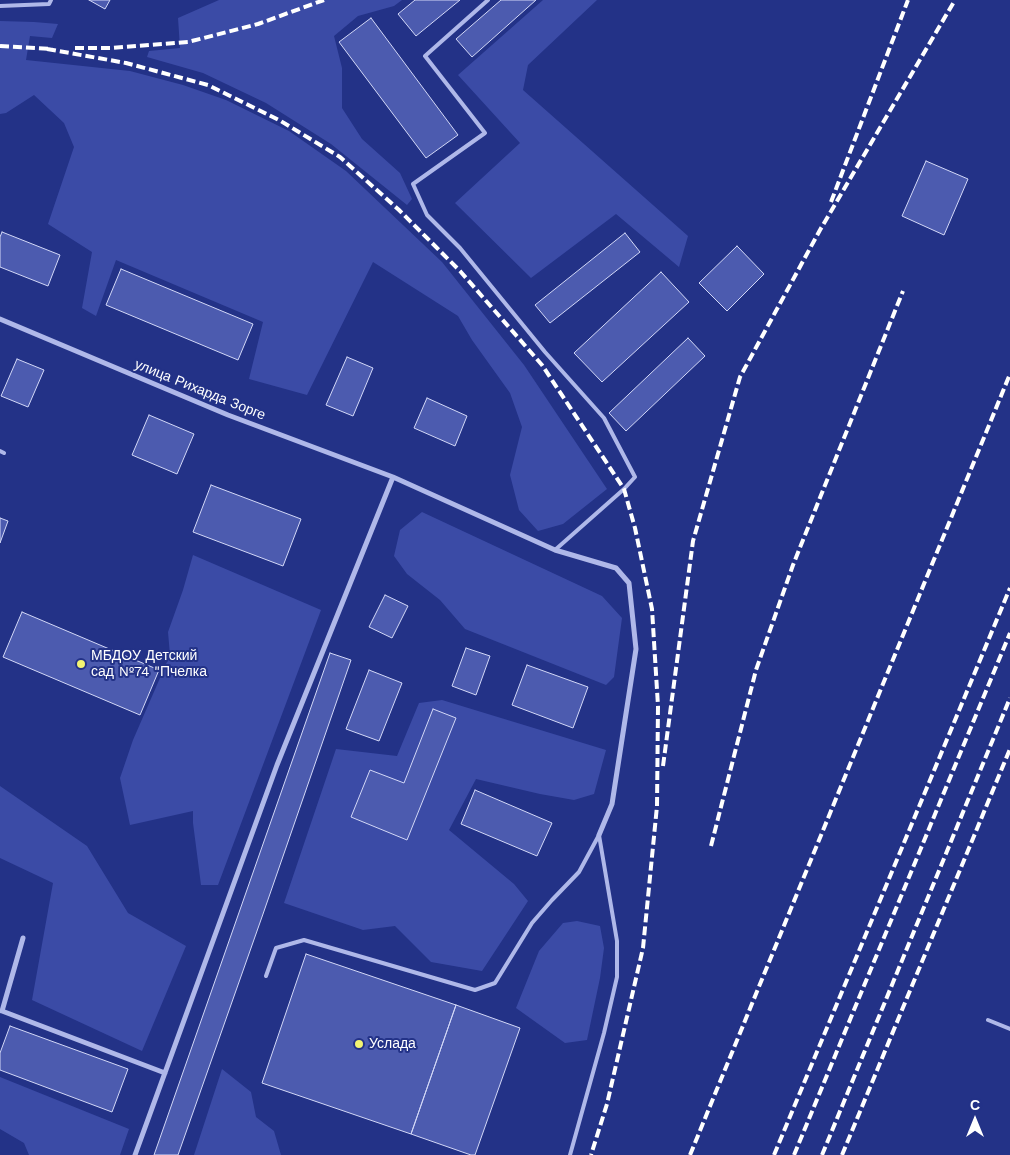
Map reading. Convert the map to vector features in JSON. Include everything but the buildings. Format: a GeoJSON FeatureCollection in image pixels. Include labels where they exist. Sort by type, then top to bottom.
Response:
{"type":"FeatureCollection","features":[{"type":"Feature","properties":{"kind":"street","name":"улица Рихарда Зорге"},"geometry":{"type":"LineString","coordinates":[[0,319],[228,415],[393,477],[555,550],[616,568],[629,583],[636,648],[612,804],[599,835]]}},
{"type":"Feature","properties":{"kind":"street"},"geometry":{"type":"LineString","coordinates":[[135,1155],[277,765],[393,477]]}},
{"type":"Feature","properties":{"kind":"street"},"geometry":{"type":"LineString","coordinates":[[23,938],[2,1011],[165,1073]]}},
{"type":"Feature","properties":{"kind":"lane"},"geometry":{"type":"LineString","coordinates":[[0,6],[49,4],[51,0]]}},
{"type":"Feature","properties":{"kind":"lane"},"geometry":{"type":"LineString","coordinates":[[488,0],[425,56],[485,133],[413,184],[427,215],[460,248],[545,352],[604,418],[635,476],[624,489],[555,550]]}},
{"type":"Feature","properties":{"kind":"lane"},"geometry":{"type":"LineString","coordinates":[[266,976],[276,948],[304,940],[475,990],[495,983],[532,923],[579,872],[599,835]]}},
{"type":"Feature","properties":{"kind":"lane"},"geometry":{"type":"LineString","coordinates":[[570,1155],[604,1033],[617,977],[617,941],[599,835]]}},
{"type":"Feature","properties":{"kind":"lane"},"geometry":{"type":"LineString","coordinates":[[988,1020],[1010,1029]]}},
{"type":"Feature","properties":{"kind":"shaded area"},"geometry":{"type":"Polygon","coordinates":[[[219,0],[402,0],[394,6],[358,16],[334,36],[342,68],[342,108],[362,139],[400,173],[412,199],[407,205],[331,144],[266,103],[203,73],[147,57],[149,51],[180,48],[178,18],[219,0]]]}},
{"type":"Feature","properties":{"kind":"shaded area"},"geometry":{"type":"Polygon","coordinates":[[[543,0],[597,0],[528,65],[523,90],[688,236],[679,267],[616,214],[531,278],[455,203],[520,143],[458,75],[543,0]]]}},
{"type":"Feature","properties":{"kind":"shaded area"},"geometry":{"type":"Polygon","coordinates":[[[0,21],[58,24],[52,38],[30,36],[26,60],[130,71],[183,85],[226,100],[289,131],[346,171],[442,262],[524,365],[607,489],[563,524],[538,531],[519,510],[510,475],[522,427],[510,393],[472,340],[458,316],[373,262],[307,395],[249,379],[263,322],[116,260],[96,316],[82,308],[92,252],[48,224],[74,147],[64,123],[34,95],[6,113],[0,114],[0,21]]]}},
{"type":"Feature","properties":{"kind":"shaded area"},"geometry":{"type":"Polygon","coordinates":[[[422,512],[602,596],[622,618],[614,677],[606,685],[465,629],[440,600],[407,574],[394,556],[400,530],[422,512]]]}},
{"type":"Feature","properties":{"kind":"shaded area"},"geometry":{"type":"Polygon","coordinates":[[[193,555],[321,610],[218,885],[201,885],[193,811],[130,825],[120,778],[133,740],[170,655],[168,632],[193,555]]]}},
{"type":"Feature","properties":{"kind":"shaded area"},"geometry":{"type":"Polygon","coordinates":[[[442,700],[606,750],[594,794],[574,800],[476,779],[449,830],[514,884],[528,901],[482,971],[431,962],[395,926],[363,930],[284,903],[336,749],[397,756],[419,703],[442,700]]]}},
{"type":"Feature","properties":{"kind":"shaded area"},"geometry":{"type":"Polygon","coordinates":[[[0,786],[87,846],[128,913],[186,946],[142,1051],[32,1000],[53,883],[0,858],[0,786]]]}},
{"type":"Feature","properties":{"kind":"shaded area"},"geometry":{"type":"Polygon","coordinates":[[[577,921],[600,926],[604,948],[600,978],[587,1040],[565,1043],[516,1008],[539,951],[563,923],[577,921]]]}},
{"type":"Feature","properties":{"kind":"shaded area"},"geometry":{"type":"Polygon","coordinates":[[[222,1069],[251,1092],[256,1117],[274,1131],[281,1155],[194,1155],[222,1069]]]}},
{"type":"Feature","properties":{"kind":"shaded area"},"geometry":{"type":"Polygon","coordinates":[[[0,1077],[129,1129],[120,1155],[29,1155],[24,1143],[0,1129],[0,1077]]]}},
{"type":"Feature","properties":{"kind":"railway"},"geometry":{"type":"LineString","coordinates":[[75,48],[111,48],[188,42],[258,24],[324,0]]}},
{"type":"Feature","properties":{"kind":"railway"},"geometry":{"type":"LineString","coordinates":[[831,202],[908,0]]}},
{"type":"Feature","properties":{"kind":"railway"},"geometry":{"type":"LineString","coordinates":[[663,766],[693,541],[740,377],[820,230],[955,0]]}},
{"type":"Feature","properties":{"kind":"railway"},"geometry":{"type":"LineString","coordinates":[[0,46],[52,49]]}},
{"type":"Feature","properties":{"kind":"railway"},"geometry":{"type":"LineString","coordinates":[[47,49],[126,63],[208,85],[279,120],[340,157],[399,210],[460,271],[542,365],[624,489],[635,528],[652,609],[658,706],[657,806],[643,948],[607,1104],[591,1155]]}},
{"type":"Feature","properties":{"kind":"railway"},"geometry":{"type":"LineString","coordinates":[[711,846],[756,670],[793,565],[903,291]]}},
{"type":"Feature","properties":{"kind":"railway"},"geometry":{"type":"LineString","coordinates":[[690,1155],[1010,374]]}},
{"type":"Feature","properties":{"kind":"railway"},"geometry":{"type":"LineString","coordinates":[[774,1155],[1010,588]]}},
{"type":"Feature","properties":{"kind":"railway"},"geometry":{"type":"LineString","coordinates":[[794,1155],[1010,633]]}},
{"type":"Feature","properties":{"kind":"railway"},"geometry":{"type":"LineString","coordinates":[[822,1155],[1010,698]]}},
{"type":"Feature","properties":{"kind":"railway"},"geometry":{"type":"LineString","coordinates":[[842,1155],[1010,749]]}},
{"type":"Feature","properties":{"kind":"place","name":"МБДОУ Детский сад №74 \"Пчелка"},"geometry":{"type":"Point","coordinates":[81,664]}},
{"type":"Feature","properties":{"kind":"place","name":"Услада"},"geometry":{"type":"Point","coordinates":[359,1044]}}]}
